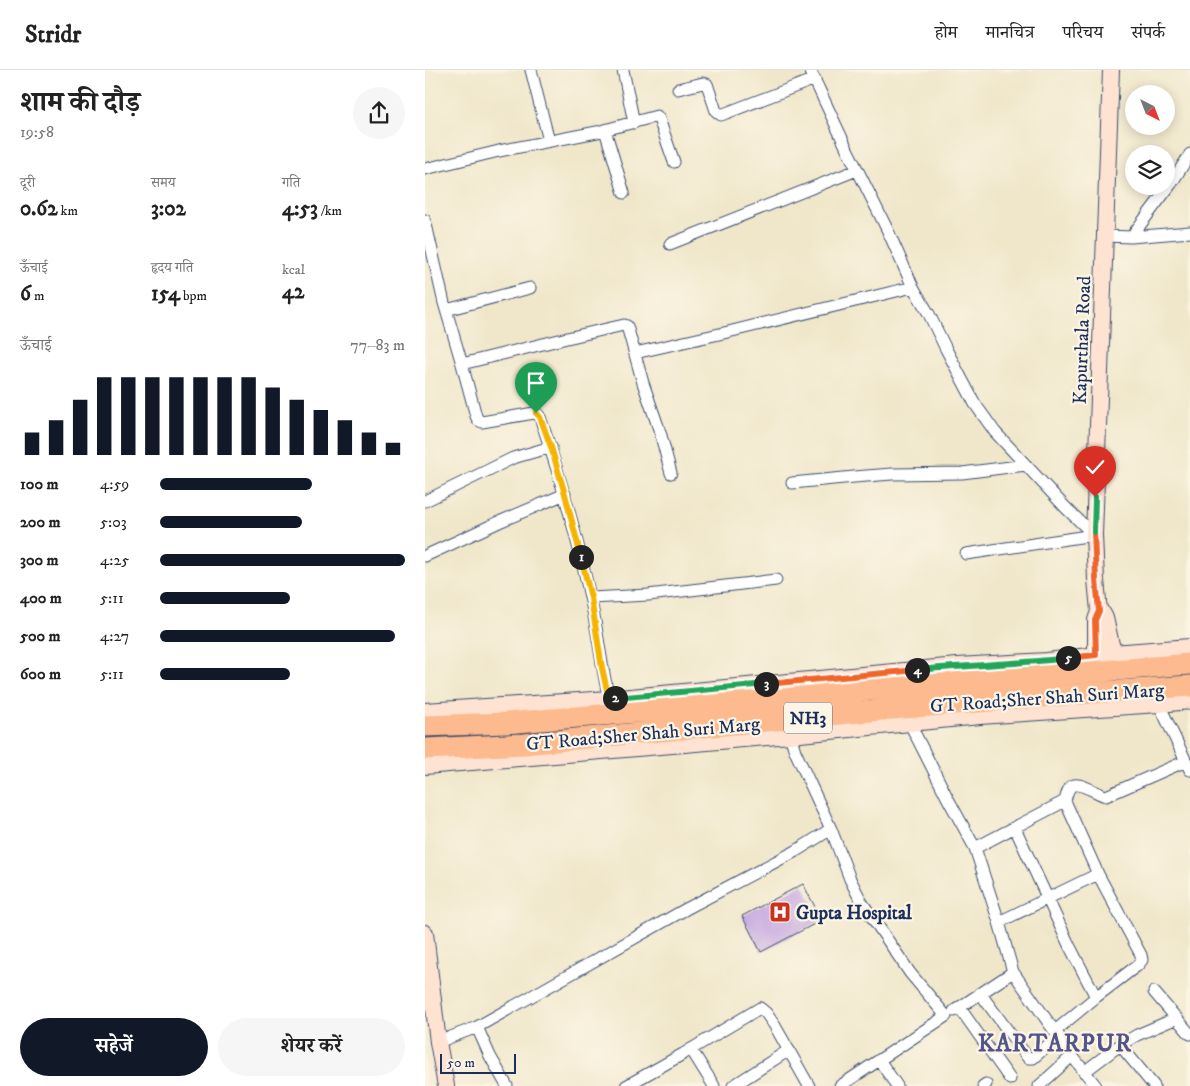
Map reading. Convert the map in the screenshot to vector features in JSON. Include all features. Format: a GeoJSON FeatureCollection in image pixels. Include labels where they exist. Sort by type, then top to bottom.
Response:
{"type":"FeatureCollection","features":[{"type":"Feature","properties":{"kind":"highway","name":"GT Road;Sher Shah Suri Marg"},"geometry":{"type":"LineString","coordinates":[[425,726],[505,723],[777,700],[868,690],[1190,664]]}},
{"type":"Feature","properties":{"kind":"highway","name":"GT Road;Sher Shah Suri Marg"},"geometry":{"type":"LineString","coordinates":[[425,749],[533,743],[903,708],[1190,686]]}},
{"type":"Feature","properties":{"kind":"main road","name":"Kapurthala Road"},"geometry":{"type":"LineString","coordinates":[[1096,655],[1095,620],[1099,611],[1094,535],[1111,70]]}},
{"type":"Feature","properties":{"kind":"main road","name":"Kapurthala Road"},"geometry":{"type":"LineString","coordinates":[[1099,611],[1105,618],[1113,653]]}},
{"type":"Feature","properties":{"kind":"main road"},"geometry":{"type":"LineString","coordinates":[[425,712],[609,699],[957,666],[1047,661],[1113,653],[1190,647]]}},
{"type":"Feature","properties":{"kind":"main road"},"geometry":{"type":"LineString","coordinates":[[425,766],[790,736],[980,716],[1190,701]]}},
{"type":"Feature","properties":{"kind":"main road"},"geometry":{"type":"LineString","coordinates":[[425,934],[438,1042],[446,1086]]}},
{"type":"Feature","properties":{"kind":"street"},"geometry":{"type":"LineString","coordinates":[[531,70],[549,141]]}},
{"type":"Feature","properties":{"kind":"street"},"geometry":{"type":"LineString","coordinates":[[623,70],[634,123]]}},
{"type":"Feature","properties":{"kind":"street"},"geometry":{"type":"LineString","coordinates":[[678,90],[703,83],[707,84],[716,111],[721,115],[813,74],[857,170],[889,231],[913,287],[975,404],[995,432],[1094,535]]}},
{"type":"Feature","properties":{"kind":"street"},"geometry":{"type":"LineString","coordinates":[[425,169],[658,117],[673,162]]}},
{"type":"Feature","properties":{"kind":"street"},"geometry":{"type":"LineString","coordinates":[[605,130],[624,193]]}},
{"type":"Feature","properties":{"kind":"street"},"geometry":{"type":"LineString","coordinates":[[1131,237],[1171,184],[1190,154]]}},
{"type":"Feature","properties":{"kind":"street"},"geometry":{"type":"LineString","coordinates":[[670,244],[857,170]]}},
{"type":"Feature","properties":{"kind":"street"},"geometry":{"type":"LineString","coordinates":[[425,220],[429,254],[478,420],[484,422],[533,413],[538,414],[540,417],[565,494],[591,598],[609,699]]}},
{"type":"Feature","properties":{"kind":"street"},"geometry":{"type":"LineString","coordinates":[[1106,236],[1131,237],[1190,232]]}},
{"type":"Feature","properties":{"kind":"street"},"geometry":{"type":"LineString","coordinates":[[635,353],[913,287]]}},
{"type":"Feature","properties":{"kind":"street"},"geometry":{"type":"LineString","coordinates":[[446,310],[530,288]]}},
{"type":"Feature","properties":{"kind":"street"},"geometry":{"type":"LineString","coordinates":[[462,364],[624,325],[629,328],[671,473]]}},
{"type":"Feature","properties":{"kind":"street"},"geometry":{"type":"LineString","coordinates":[[425,501],[513,458],[551,447]]}},
{"type":"Feature","properties":{"kind":"street"},"geometry":{"type":"LineString","coordinates":[[792,483],[883,475],[962,473],[1026,465]]}},
{"type":"Feature","properties":{"kind":"street"},"geometry":{"type":"LineString","coordinates":[[425,556],[565,494]]}},
{"type":"Feature","properties":{"kind":"street"},"geometry":{"type":"LineString","coordinates":[[966,554],[1094,535]]}},
{"type":"Feature","properties":{"kind":"street"},"geometry":{"type":"LineString","coordinates":[[591,598],[647,595],[776,580]]}},
{"type":"Feature","properties":{"kind":"street"},"geometry":{"type":"LineString","coordinates":[[980,993],[1028,1058],[1033,1058],[1096,997],[1142,960],[1097,874],[1065,801],[1072,785],[1080,785],[1106,796],[1188,766],[1159,704]]}},
{"type":"Feature","properties":{"kind":"street"},"geometry":{"type":"LineString","coordinates":[[910,724],[975,848],[1013,972],[1072,1056],[1096,1086]]}},
{"type":"Feature","properties":{"kind":"street"},"geometry":{"type":"LineString","coordinates":[[790,736],[861,901],[905,967],[946,1016]]}},
{"type":"Feature","properties":{"kind":"street"},"geometry":{"type":"LineString","coordinates":[[975,848],[1065,801]]}},
{"type":"Feature","properties":{"kind":"street"},"geometry":{"type":"LineString","coordinates":[[1015,828],[1069,945],[1096,997]]}},
{"type":"Feature","properties":{"kind":"street"},"geometry":{"type":"LineString","coordinates":[[438,1042],[477,1028],[685,909],[796,851],[831,830]]}},
{"type":"Feature","properties":{"kind":"street"},"geometry":{"type":"LineString","coordinates":[[999,922],[1097,874]]}},
{"type":"Feature","properties":{"kind":"street"},"geometry":{"type":"LineString","coordinates":[[844,1085],[1013,972]]}},
{"type":"Feature","properties":{"kind":"street"},"geometry":{"type":"LineString","coordinates":[[1154,992],[1190,1034]]}},
{"type":"Feature","properties":{"kind":"street"},"geometry":{"type":"LineString","coordinates":[[959,1007],[1010,1079]]}},
{"type":"Feature","properties":{"kind":"street"},"geometry":{"type":"LineString","coordinates":[[626,1086],[760,1008],[775,1026],[809,1086]]}},
{"type":"Feature","properties":{"kind":"street"},"geometry":{"type":"LineString","coordinates":[[1084,1072],[1120,1045],[1137,1035],[1177,1018]]}},
{"type":"Feature","properties":{"kind":"street"},"geometry":{"type":"LineString","coordinates":[[477,1028],[507,1086]]}},
{"type":"Feature","properties":{"kind":"street"},"geometry":{"type":"LineString","coordinates":[[1120,1045],[1154,1086]]}},
{"type":"Feature","properties":{"kind":"street"},"geometry":{"type":"LineString","coordinates":[[691,1049],[714,1086]]}},
{"type":"Feature","properties":{"kind":"street"},"geometry":{"type":"LineString","coordinates":[[733,1086],[789,1050]]}},
{"type":"Feature","properties":{"kind":"street"},"geometry":{"type":"LineString","coordinates":[[1039,1086],[1072,1056]]}},
{"type":"Feature","properties":{"kind":"street"},"geometry":{"type":"LineString","coordinates":[[879,1060],[897,1086]]}},
{"type":"Feature","properties":{"kind":"building"},"geometry":{"type":"Polygon","coordinates":[[[803,884],[822,920],[761,952],[742,916],[803,884]]]}},
{"type":"Feature","properties":{"kind":"place","name":"Gupta Hospital"},"geometry":{"type":"Point","coordinates":[780,912]}},
{"type":"Feature","properties":{"kind":"district","name":"KARTARPUR"},"geometry":{"type":"Point","coordinates":[1055,1043]}},
{"type":"Feature","properties":{"kind":"route"},"geometry":{"type":"LineString","coordinates":[[536,413],[540,417],[551,447],[565,494],[591,598],[609,699],[957,666],[1047,661],[1096,655],[1095,620],[1099,611],[1094,535],[1095,497]]}}]}
